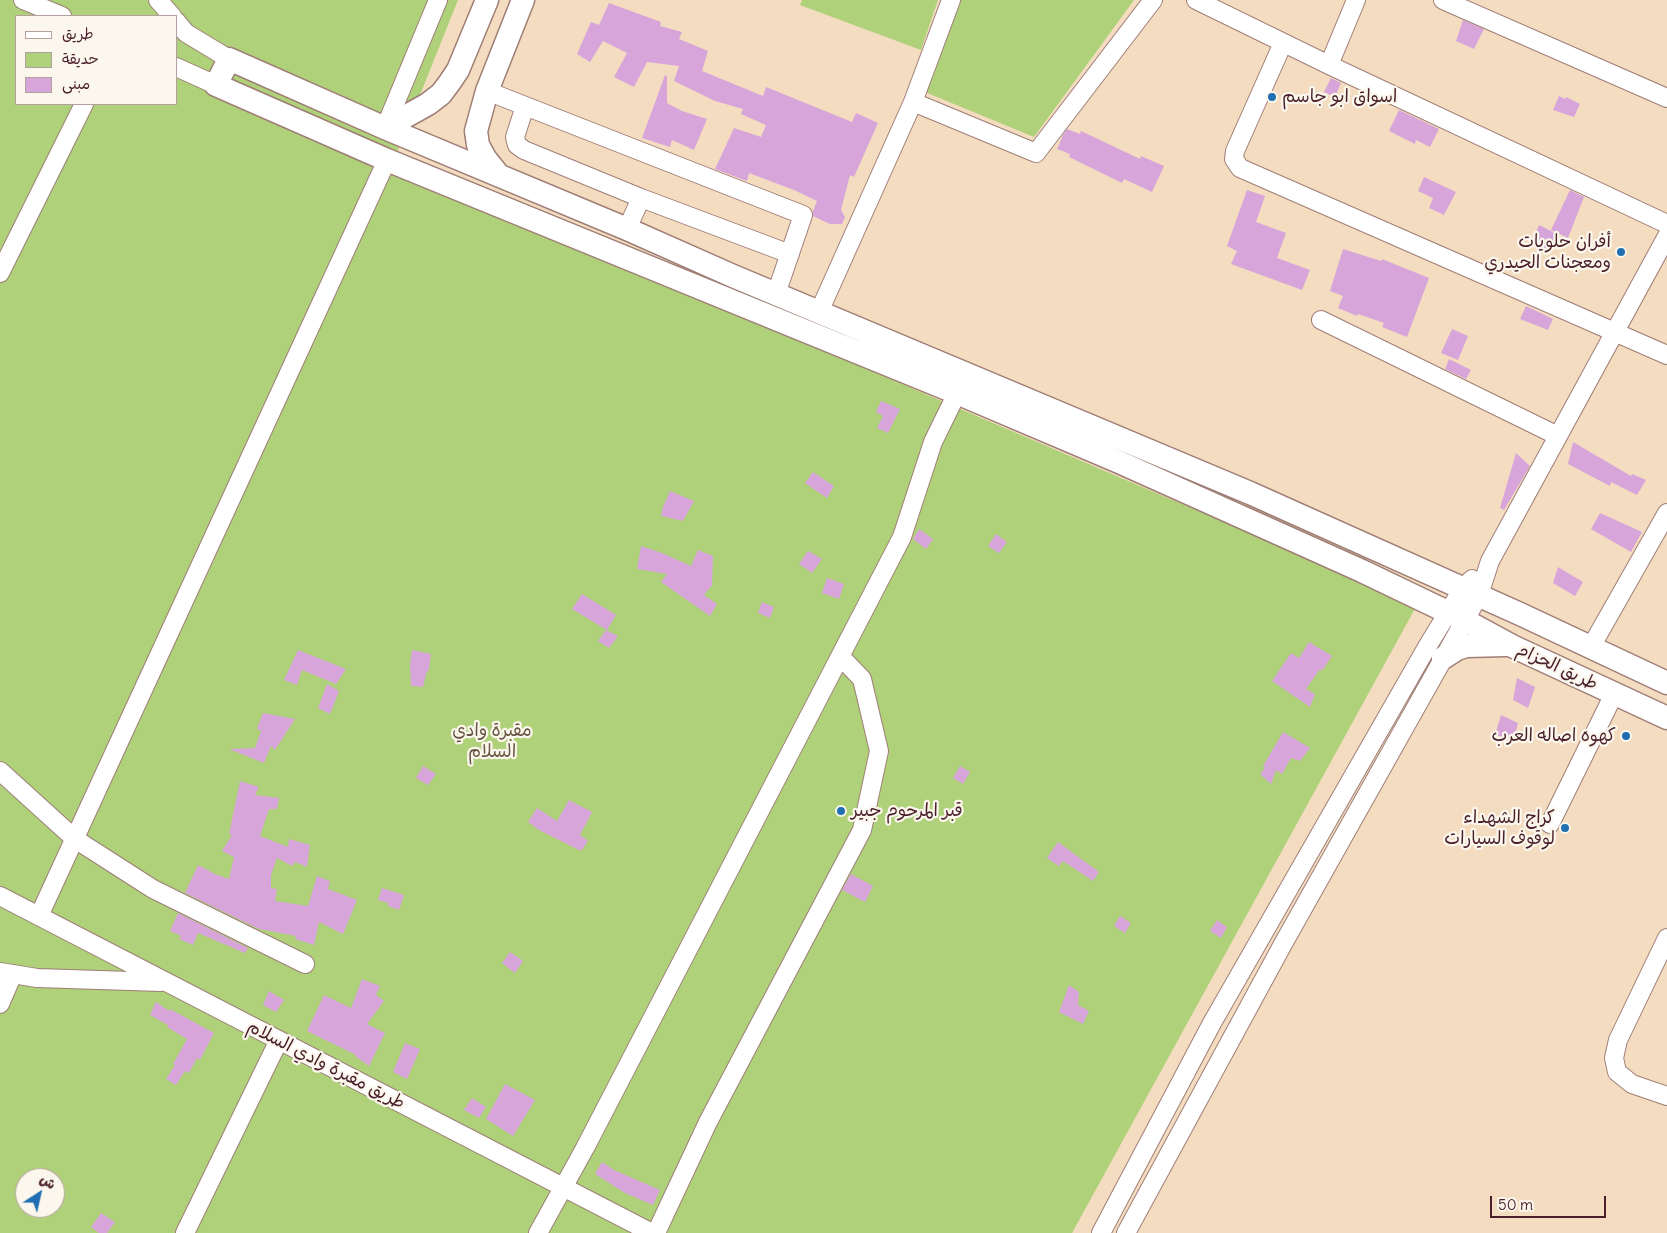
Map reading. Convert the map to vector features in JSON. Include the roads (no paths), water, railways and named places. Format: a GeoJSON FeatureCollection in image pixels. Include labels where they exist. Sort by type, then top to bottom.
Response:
{"type":"FeatureCollection","features":[{"type":"Feature","properties":{"kind":"main road"},"geometry":{"type":"LineString","coordinates":[[386,128],[428,104],[441,94],[458,70],[488,0]]}},
{"type":"Feature","properties":{"kind":"main road"},"geometry":{"type":"LineString","coordinates":[[498,174],[485,158],[478,145],[476,131],[487,91],[523,0]]}},
{"type":"Feature","properties":{"kind":"main road"},"geometry":{"type":"LineString","coordinates":[[216,86],[229,59]]}},
{"type":"Feature","properties":{"kind":"main road","name":"طريق الحزام"},"geometry":{"type":"LineString","coordinates":[[229,59],[386,128],[627,228],[776,294],[1250,493],[1471,592],[1667,683]]}},
{"type":"Feature","properties":{"kind":"main road","name":"طريق الحزام"},"geometry":{"type":"LineString","coordinates":[[216,86],[387,160],[958,393],[1173,486],[1362,570],[1512,646],[1667,718]]}},
{"type":"Feature","properties":{"kind":"main road"},"geometry":{"type":"LineString","coordinates":[[1443,658],[1457,649],[1466,646],[1512,646]]}},
{"type":"Feature","properties":{"kind":"street"},"geometry":{"type":"LineString","coordinates":[[23,0],[60,15]]}},
{"type":"Feature","properties":{"kind":"street"},"geometry":{"type":"LineString","coordinates":[[158,0],[171,15]]}},
{"type":"Feature","properties":{"kind":"street"},"geometry":{"type":"LineString","coordinates":[[386,128],[438,0]]}},
{"type":"Feature","properties":{"kind":"street"},"geometry":{"type":"LineString","coordinates":[[819,312],[913,102],[951,0]]}},
{"type":"Feature","properties":{"kind":"street"},"geometry":{"type":"LineString","coordinates":[[913,102],[1036,153],[1153,0]]}},
{"type":"Feature","properties":{"kind":"street"},"geometry":{"type":"LineString","coordinates":[[1196,0],[1329,65],[1667,224]]}},
{"type":"Feature","properties":{"kind":"street"},"geometry":{"type":"LineString","coordinates":[[1329,65],[1356,0]]}},
{"type":"Feature","properties":{"kind":"street"},"geometry":{"type":"LineString","coordinates":[[1443,0],[1667,98]]}},
{"type":"Feature","properties":{"kind":"street"},"geometry":{"type":"LineString","coordinates":[[178,23],[186,33],[229,59]]}},
{"type":"Feature","properties":{"kind":"street"},"geometry":{"type":"LineString","coordinates":[[1283,43],[1235,150],[1234,160],[1240,168],[1667,355]]}},
{"type":"Feature","properties":{"kind":"street"},"geometry":{"type":"LineString","coordinates":[[178,68],[216,86]]}},
{"type":"Feature","properties":{"kind":"street"},"geometry":{"type":"LineString","coordinates":[[487,91],[803,215],[776,294]]}},
{"type":"Feature","properties":{"kind":"street"},"geometry":{"type":"LineString","coordinates":[[0,273],[84,105]]}},
{"type":"Feature","properties":{"kind":"street"},"geometry":{"type":"LineString","coordinates":[[525,106],[515,137],[518,145],[524,150],[642,198],[790,254]]}},
{"type":"Feature","properties":{"kind":"street"},"geometry":{"type":"LineString","coordinates":[[39,916],[387,160]]}},
{"type":"Feature","properties":{"kind":"street"},"geometry":{"type":"LineString","coordinates":[[627,228],[642,198]]}},
{"type":"Feature","properties":{"kind":"street"},"geometry":{"type":"LineString","coordinates":[[1101,1233],[1212,1023],[1490,561],[1667,236]]}},
{"type":"Feature","properties":{"kind":"street"},"geometry":{"type":"LineString","coordinates":[[1321,320],[1558,436]]}},
{"type":"Feature","properties":{"kind":"street"},"geometry":{"type":"LineString","coordinates":[[538,1233],[564,1187],[902,537],[933,442],[958,393]]}},
{"type":"Feature","properties":{"kind":"street"},"geometry":{"type":"LineString","coordinates":[[1591,647],[1667,513]]}},
{"type":"Feature","properties":{"kind":"street"},"geometry":{"type":"LineString","coordinates":[[1126,1233],[1443,658],[1456,617]]}},
{"type":"Feature","properties":{"kind":"street"},"geometry":{"type":"LineString","coordinates":[[654,1233],[708,1122],[862,830],[879,751],[862,679],[840,656]]}},
{"type":"Feature","properties":{"kind":"street"},"geometry":{"type":"LineString","coordinates":[[1550,824],[1614,694]]}},
{"type":"Feature","properties":{"kind":"street"},"geometry":{"type":"LineString","coordinates":[[0,771],[75,839],[152,888],[305,964]]}},
{"type":"Feature","properties":{"kind":"street","name":"طريق مقبرة وادي السلام"},"geometry":{"type":"LineString","coordinates":[[0,896],[654,1233]]}},
{"type":"Feature","properties":{"kind":"street"},"geometry":{"type":"LineString","coordinates":[[1667,938],[1618,1040],[1614,1058],[1616,1072],[1632,1084],[1667,1096]]}},
{"type":"Feature","properties":{"kind":"street"},"geometry":{"type":"LineString","coordinates":[[0,1004],[7,973],[37,978],[167,982]]}},
{"type":"Feature","properties":{"kind":"street"},"geometry":{"type":"LineString","coordinates":[[1212,1023],[1217,1033],[1222,1036],[1233,1036]]}},
{"type":"Feature","properties":{"kind":"street"},"geometry":{"type":"LineString","coordinates":[[185,1233],[279,1040]]}},
{"type":"Feature","properties":{"kind":"street"},"geometry":{"type":"LineString","coordinates":[[1196,1053],[1201,1052],[1212,1056],[1218,1065]]}},
{"type":"Feature","properties":{"kind":"place","name":"اسواق ابو جاسم"},"geometry":{"type":"Point","coordinates":[1272,97]}},
{"type":"Feature","properties":{"kind":"place","name":"أفران حلويات ومعجنات الحيدري"},"geometry":{"type":"Point","coordinates":[1621,252]}},
{"type":"Feature","properties":{"kind":"place","name":"كهوه اصاله العرب"},"geometry":{"type":"Point","coordinates":[1626,736]}},
{"type":"Feature","properties":{"kind":"place","name":"قبر المرحوم جبير"},"geometry":{"type":"Point","coordinates":[841,811]}},
{"type":"Feature","properties":{"kind":"place","name":"كراج الشهداء لوقوف السيارات"},"geometry":{"type":"Point","coordinates":[1565,828]}},
{"type":"Feature","properties":{"kind":"park label","name":"مقبرة وادي السلام"},"geometry":{"type":"Point","coordinates":[492,741]}}]}
